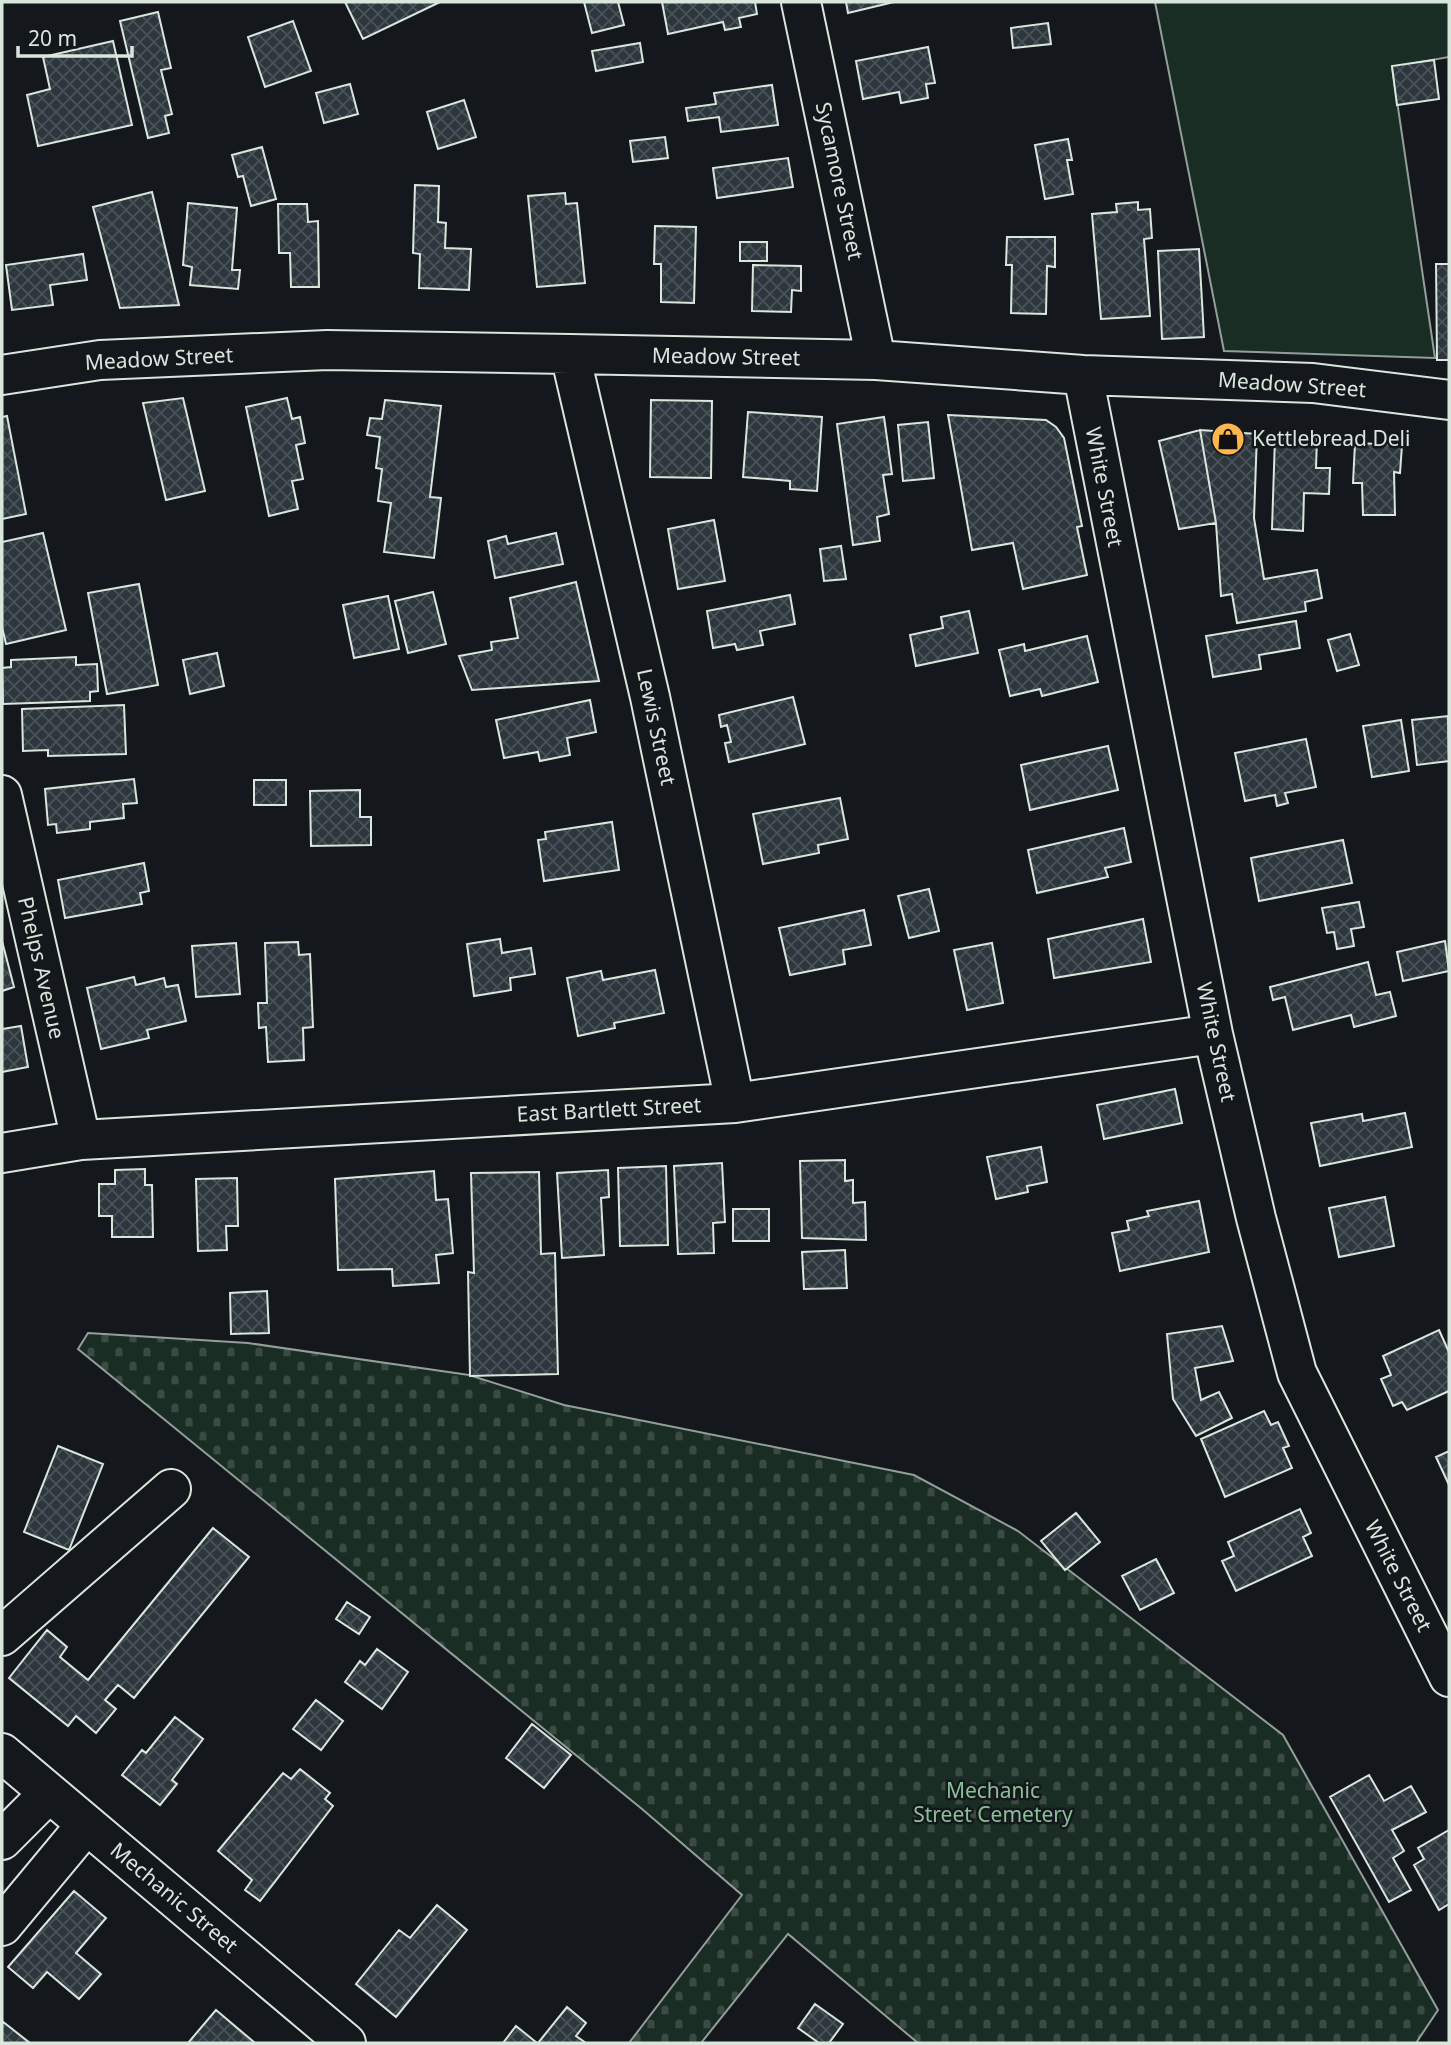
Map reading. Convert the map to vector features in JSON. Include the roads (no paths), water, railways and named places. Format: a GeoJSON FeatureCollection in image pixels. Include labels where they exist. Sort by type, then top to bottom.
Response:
{"type":"FeatureCollection","features":[{"type":"Feature","properties":{"kind":"street","name":"Sycamore Street"},"geometry":{"type":"LineString","coordinates":[[801,2],[876,360]]}},
{"type":"Feature","properties":{"kind":"street","name":"Meadow Street"},"geometry":{"type":"LineString","coordinates":[[2,375],[100,360],[327,350],[570,354],[876,360],[1083,375],[1313,383],[1449,400]]}},
{"type":"Feature","properties":{"kind":"street","name":"Lewis Street"},"geometry":{"type":"LineString","coordinates":[[570,354],[650,696],[735,1103]]}},
{"type":"Feature","properties":{"kind":"street","name":"White Street"},"geometry":{"type":"LineString","coordinates":[[1083,375],[1213,1034],[1256,1218],[1297,1373],[1449,1677]]}},
{"type":"Feature","properties":{"kind":"street","name":"Phelps Avenue"},"geometry":{"type":"LineString","coordinates":[[2,795],[81,1140]]}},
{"type":"Feature","properties":{"kind":"street","name":"East Bartlett Street"},"geometry":{"type":"LineString","coordinates":[[2,1153],[81,1140],[735,1103],[1213,1034]]}},
{"type":"Feature","properties":{"kind":"street"},"geometry":{"type":"LineString","coordinates":[[2,1636],[171,1489]]}},
{"type":"Feature","properties":{"kind":"street","name":"Mechanic Street"},"geometry":{"type":"LineString","coordinates":[[2,1753],[346,2043]]}},
{"type":"Feature","properties":{"kind":"street"},"geometry":{"type":"LineString","coordinates":[[2,1840],[49,1793]]}},
{"type":"Feature","properties":{"kind":"street"},"geometry":{"type":"LineString","coordinates":[[2,1926],[86,1825]]}},
{"type":"Feature","properties":{"kind":"place","name":"Kettlebread Deli"},"geometry":{"type":"Point","coordinates":[1228,439]}},
{"type":"Feature","properties":{"kind":"park label","name":"Mechanic Street Cemetery"},"geometry":{"type":"Point","coordinates":[993,1803]}}]}
